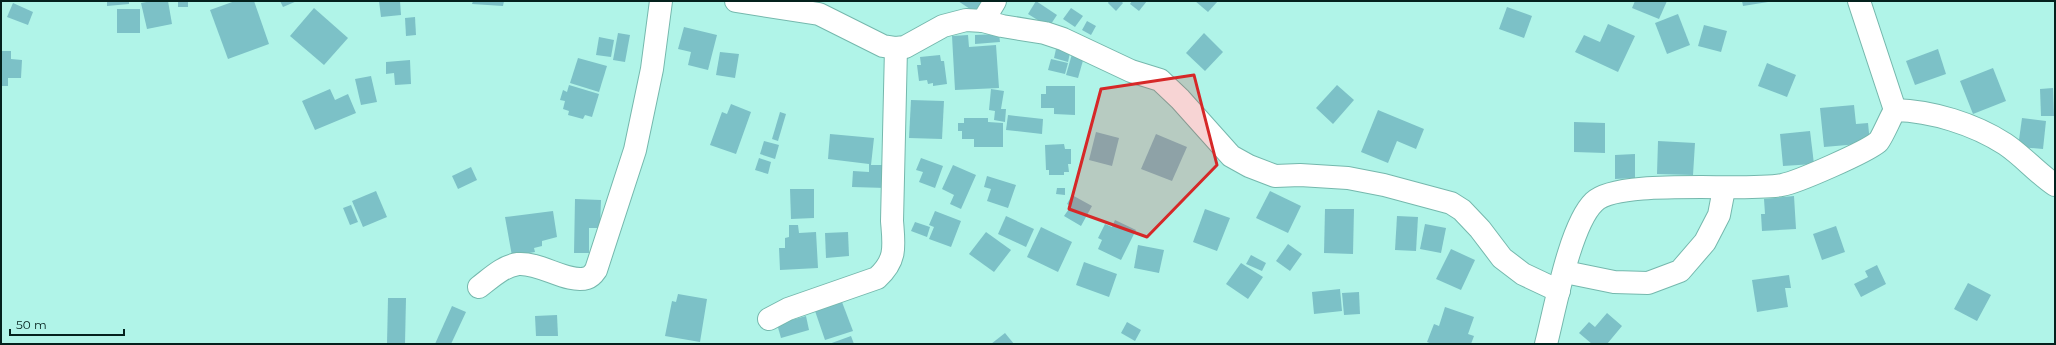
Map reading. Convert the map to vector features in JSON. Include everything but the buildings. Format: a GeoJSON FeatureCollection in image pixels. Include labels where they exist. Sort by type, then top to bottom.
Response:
{"type":"FeatureCollection","features":[{"type":"Feature","properties":{"kind":"street"},"geometry":{"type":"LineString","coordinates":[[479,287],[503,269],[519,264],[540,267],[578,280],[589,278],[596,270],[635,150],[652,69],[661,1]]}},
{"type":"Feature","properties":{"kind":"street"},"geometry":{"type":"LineString","coordinates":[[736,1],[820,8],[883,46],[896,48],[905,47],[943,26],[966,20],[983,21],[1002,26],[1045,33],[1063,39],[1131,71],[1160,80],[1180,99],[1231,156],[1249,166],[1274,176],[1300,175],[1348,178],[1384,185],[1451,203],[1462,210],[1480,229],[1502,258],[1523,274],[1562,282],[1648,283],[1680,271],[1704,242],[1719,215],[1724,188]]}},
{"type":"Feature","properties":{"kind":"street"},"geometry":{"type":"LineString","coordinates":[[983,21],[995,1]]}},
{"type":"Feature","properties":{"kind":"street"},"geometry":{"type":"LineString","coordinates":[[1859,1],[1895,110]]}},
{"type":"Feature","properties":{"kind":"street"},"geometry":{"type":"LineString","coordinates":[[769,320],[788,309],[877,278],[887,269],[894,249],[892,221],[896,48]]}},
{"type":"Feature","properties":{"kind":"street"},"geometry":{"type":"LineString","coordinates":[[1895,110],[1916,111],[1974,128],[2006,145],[2043,177],[2055,185]]}},
{"type":"Feature","properties":{"kind":"street"},"geometry":{"type":"LineString","coordinates":[[1546,344],[1578,225],[1594,202],[1607,193],[1640,188],[1724,188],[1783,185],[1842,161],[1879,141],[1895,110]]}},
{"type":"Feature","properties":{"kind":"highlighted area"},"geometry":{"type":"Polygon","coordinates":[[[1194,75],[1217,165],[1147,237],[1069,209],[1101,89],[1194,75]]]}}]}
